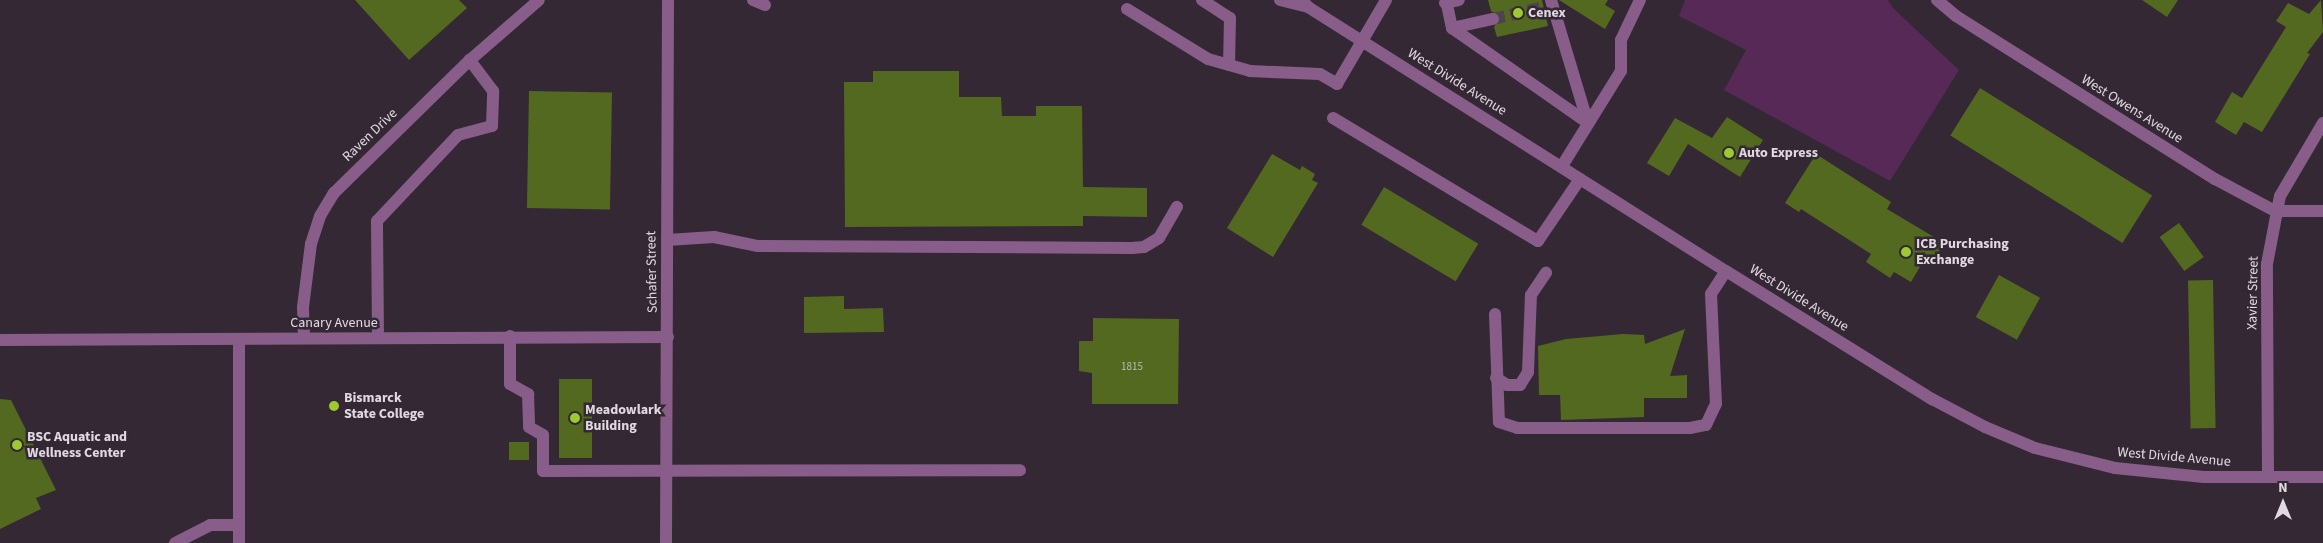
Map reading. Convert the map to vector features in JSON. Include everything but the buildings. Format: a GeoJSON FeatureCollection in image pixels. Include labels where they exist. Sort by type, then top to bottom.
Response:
{"type":"FeatureCollection","features":[{"type":"Feature","properties":{"kind":"street","name":"Raven Drive"},"geometry":{"type":"LineString","coordinates":[[304,337],[303,307],[311,244],[320,216],[334,193],[470,60],[539,0]]}},
{"type":"Feature","properties":{"kind":"street","name":"Schafer Street"},"geometry":{"type":"LineString","coordinates":[[666,543],[668,0]]}},
{"type":"Feature","properties":{"kind":"street"},"geometry":{"type":"LineString","coordinates":[[1202,0],[1230,18],[1229,65]]}},
{"type":"Feature","properties":{"kind":"street","name":"West Divide Avenue"},"geometry":{"type":"LineString","coordinates":[[1280,0],[1305,4],[1726,271],[1932,399],[2011,439],[2115,468],[2176,475],[2323,477]]}},
{"type":"Feature","properties":{"kind":"street"},"geometry":{"type":"LineString","coordinates":[[1127,9],[1208,59],[1250,71],[1320,74],[1337,84],[1386,0]]}},
{"type":"Feature","properties":{"kind":"street"},"geometry":{"type":"LineString","coordinates":[[1459,0],[1446,2],[1452,28],[1588,122]]}},
{"type":"Feature","properties":{"kind":"street"},"geometry":{"type":"LineString","coordinates":[[1562,166],[1621,72],[1621,40],[1640,0]]}},
{"type":"Feature","properties":{"kind":"street","name":"West Owens Avenue"},"geometry":{"type":"LineString","coordinates":[[1936,0],[1956,16],[2215,179],[2275,211],[2323,211]]}},
{"type":"Feature","properties":{"kind":"street"},"geometry":{"type":"LineString","coordinates":[[1549,4],[1588,122]]}},
{"type":"Feature","properties":{"kind":"street"},"geometry":{"type":"LineString","coordinates":[[1452,28],[1493,19]]}},
{"type":"Feature","properties":{"kind":"street"},"geometry":{"type":"LineString","coordinates":[[378,338],[378,221],[458,135],[492,126],[493,91],[470,60]]}},
{"type":"Feature","properties":{"kind":"street"},"geometry":{"type":"LineString","coordinates":[[1333,118],[1538,241],[1580,179]]}},
{"type":"Feature","properties":{"kind":"street","name":"Xavier Street"},"geometry":{"type":"LineString","coordinates":[[2268,477],[2267,264],[2275,211],[2286,182],[2323,123]]}},
{"type":"Feature","properties":{"kind":"street"},"geometry":{"type":"LineString","coordinates":[[667,240],[714,237],[758,246],[1132,248],[1144,247],[1159,238],[1176,207]]}},
{"type":"Feature","properties":{"kind":"street"},"geometry":{"type":"LineString","coordinates":[[1495,314],[1499,422],[1517,428],[1690,428],[1706,425],[1716,404],[1711,294],[1726,271]]}},
{"type":"Feature","properties":{"kind":"street"},"geometry":{"type":"LineString","coordinates":[[1496,378],[1507,385],[1520,385],[1528,372],[1531,295],[1546,273]]}},
{"type":"Feature","properties":{"kind":"street"},"geometry":{"type":"LineString","coordinates":[[510,336],[510,384],[528,394],[529,427],[543,435],[544,471],[667,473],[1020,470]]}},
{"type":"Feature","properties":{"kind":"street","name":"Canary Avenue"},"geometry":{"type":"LineString","coordinates":[[0,340],[668,336]]}},
{"type":"Feature","properties":{"kind":"street"},"geometry":{"type":"LineString","coordinates":[[238,339],[239,543]]}},
{"type":"Feature","properties":{"kind":"street"},"geometry":{"type":"LineString","coordinates":[[175,543],[210,526],[239,526]]}},
{"type":"Feature","properties":{"kind":"shaded area"},"geometry":{"type":"Polygon","coordinates":[[[1685,0],[1888,0],[1893,8],[1959,70],[1890,181],[1724,90],[1746,50],[1679,16],[1685,0]]]}},
{"type":"Feature","properties":{"kind":"tunnel"},"geometry":{"type":"LineString","coordinates":[[1493,19],[1544,7]]}},
{"type":"Feature","properties":{"kind":"place","name":"Cenex"},"geometry":{"type":"Point","coordinates":[1518,13]}},
{"type":"Feature","properties":{"kind":"place","name":"Auto Express"},"geometry":{"type":"Point","coordinates":[1729,153]}},
{"type":"Feature","properties":{"kind":"place","name":"ICB Purchasing Exchange"},"geometry":{"type":"Point","coordinates":[1906,252]}},
{"type":"Feature","properties":{"kind":"place","name":"Bismarck State College"},"geometry":{"type":"Point","coordinates":[334,406]}},
{"type":"Feature","properties":{"kind":"place","name":"Meadowlark Building"},"geometry":{"type":"Point","coordinates":[575,418]}},
{"type":"Feature","properties":{"kind":"place","name":"BSC Aquatic and Wellness Center"},"geometry":{"type":"Point","coordinates":[17,445]}}]}
